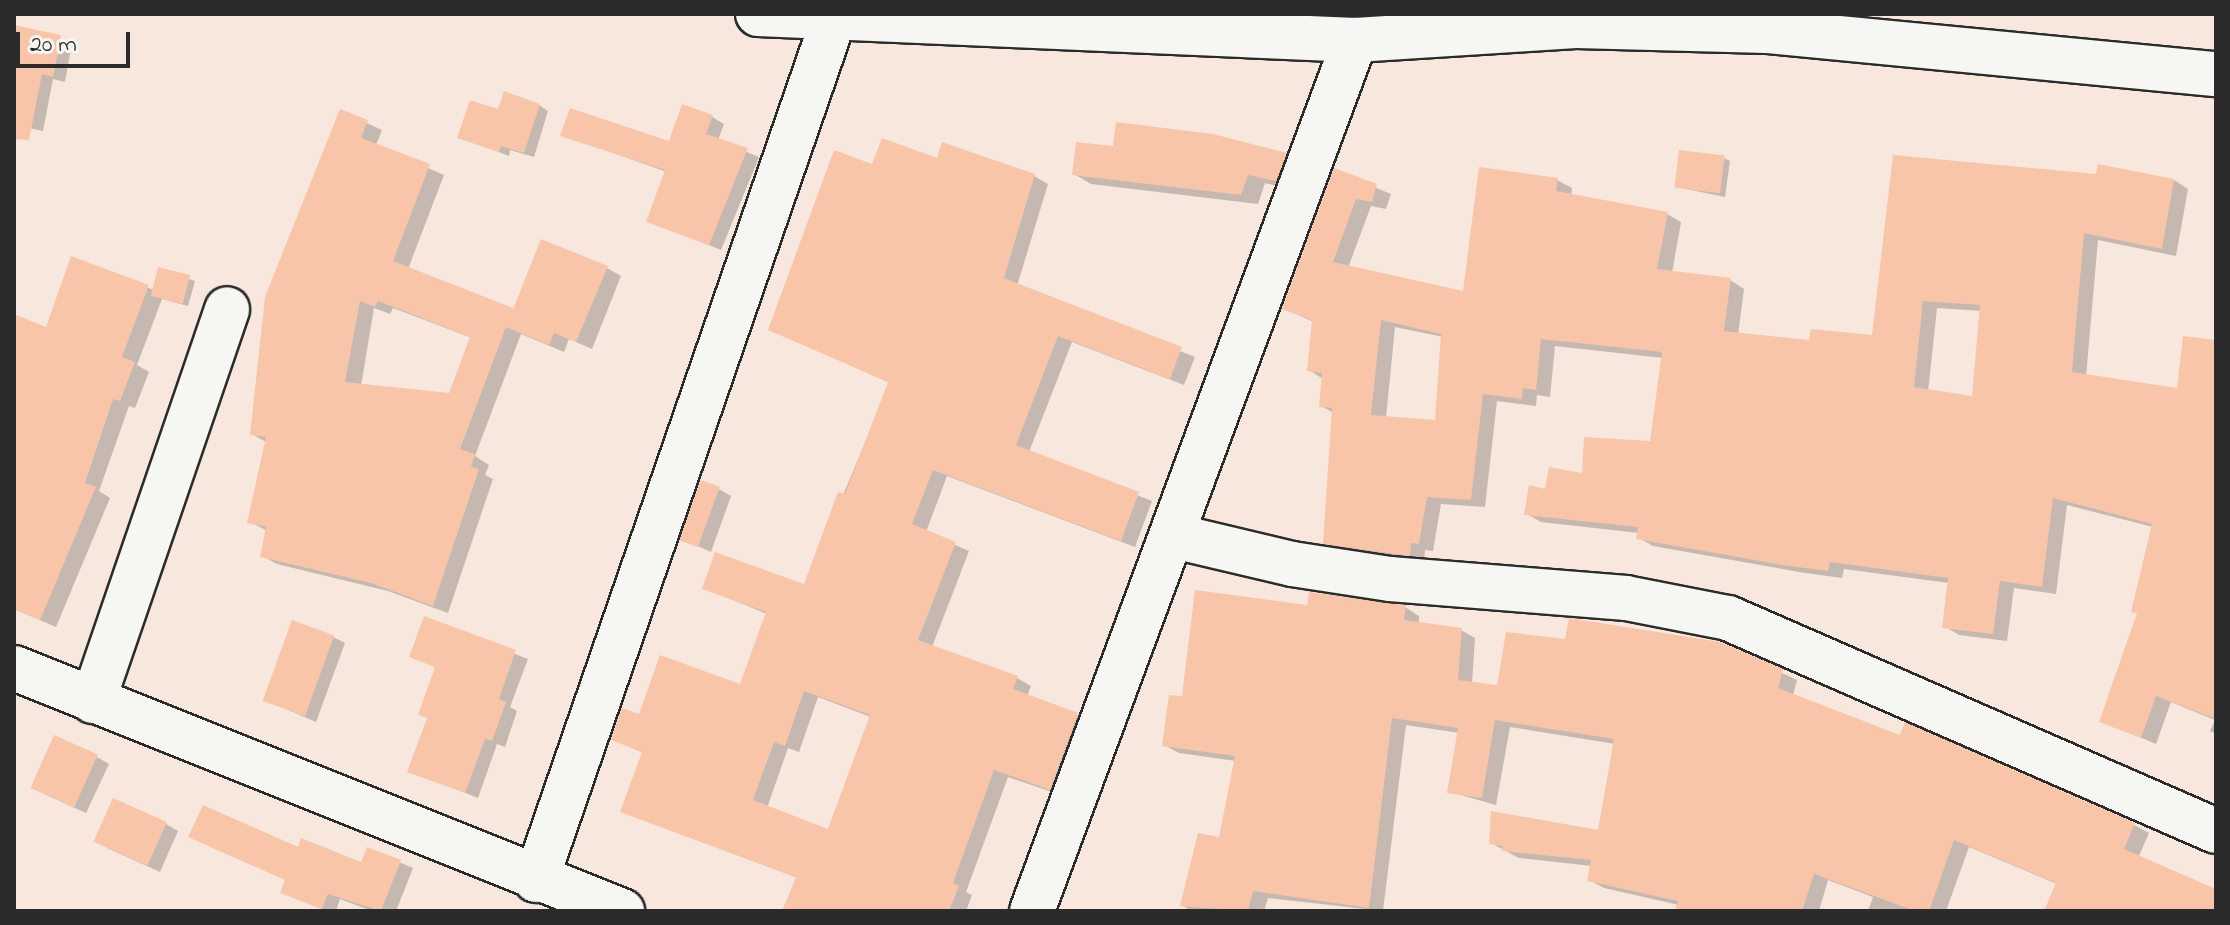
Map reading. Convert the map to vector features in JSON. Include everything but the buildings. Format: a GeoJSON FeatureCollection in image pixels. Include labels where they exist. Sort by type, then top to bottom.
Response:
{"type":"FeatureCollection","features":[{"type":"Feature","properties":{"kind":"street"},"geometry":{"type":"LineString","coordinates":[[758,14],[1355,40],[1576,26],[1766,23],[2216,74]]}},
{"type":"Feature","properties":{"kind":"street"},"geometry":{"type":"LineString","coordinates":[[536,880],[834,18]]}},
{"type":"Feature","properties":{"kind":"street"},"geometry":{"type":"LineString","coordinates":[[1032,911],[1174,536],[1355,40]]}},
{"type":"Feature","properties":{"kind":"street"},"geometry":{"type":"LineString","coordinates":[[93,701],[227,309]]}},
{"type":"Feature","properties":{"kind":"street"},"geometry":{"type":"LineString","coordinates":[[1174,536],[1390,579],[1626,598],[1728,618],[2216,831]]}},
{"type":"Feature","properties":{"kind":"street"},"geometry":{"type":"LineString","coordinates":[[14,668],[536,880],[622,911]]}}]}
